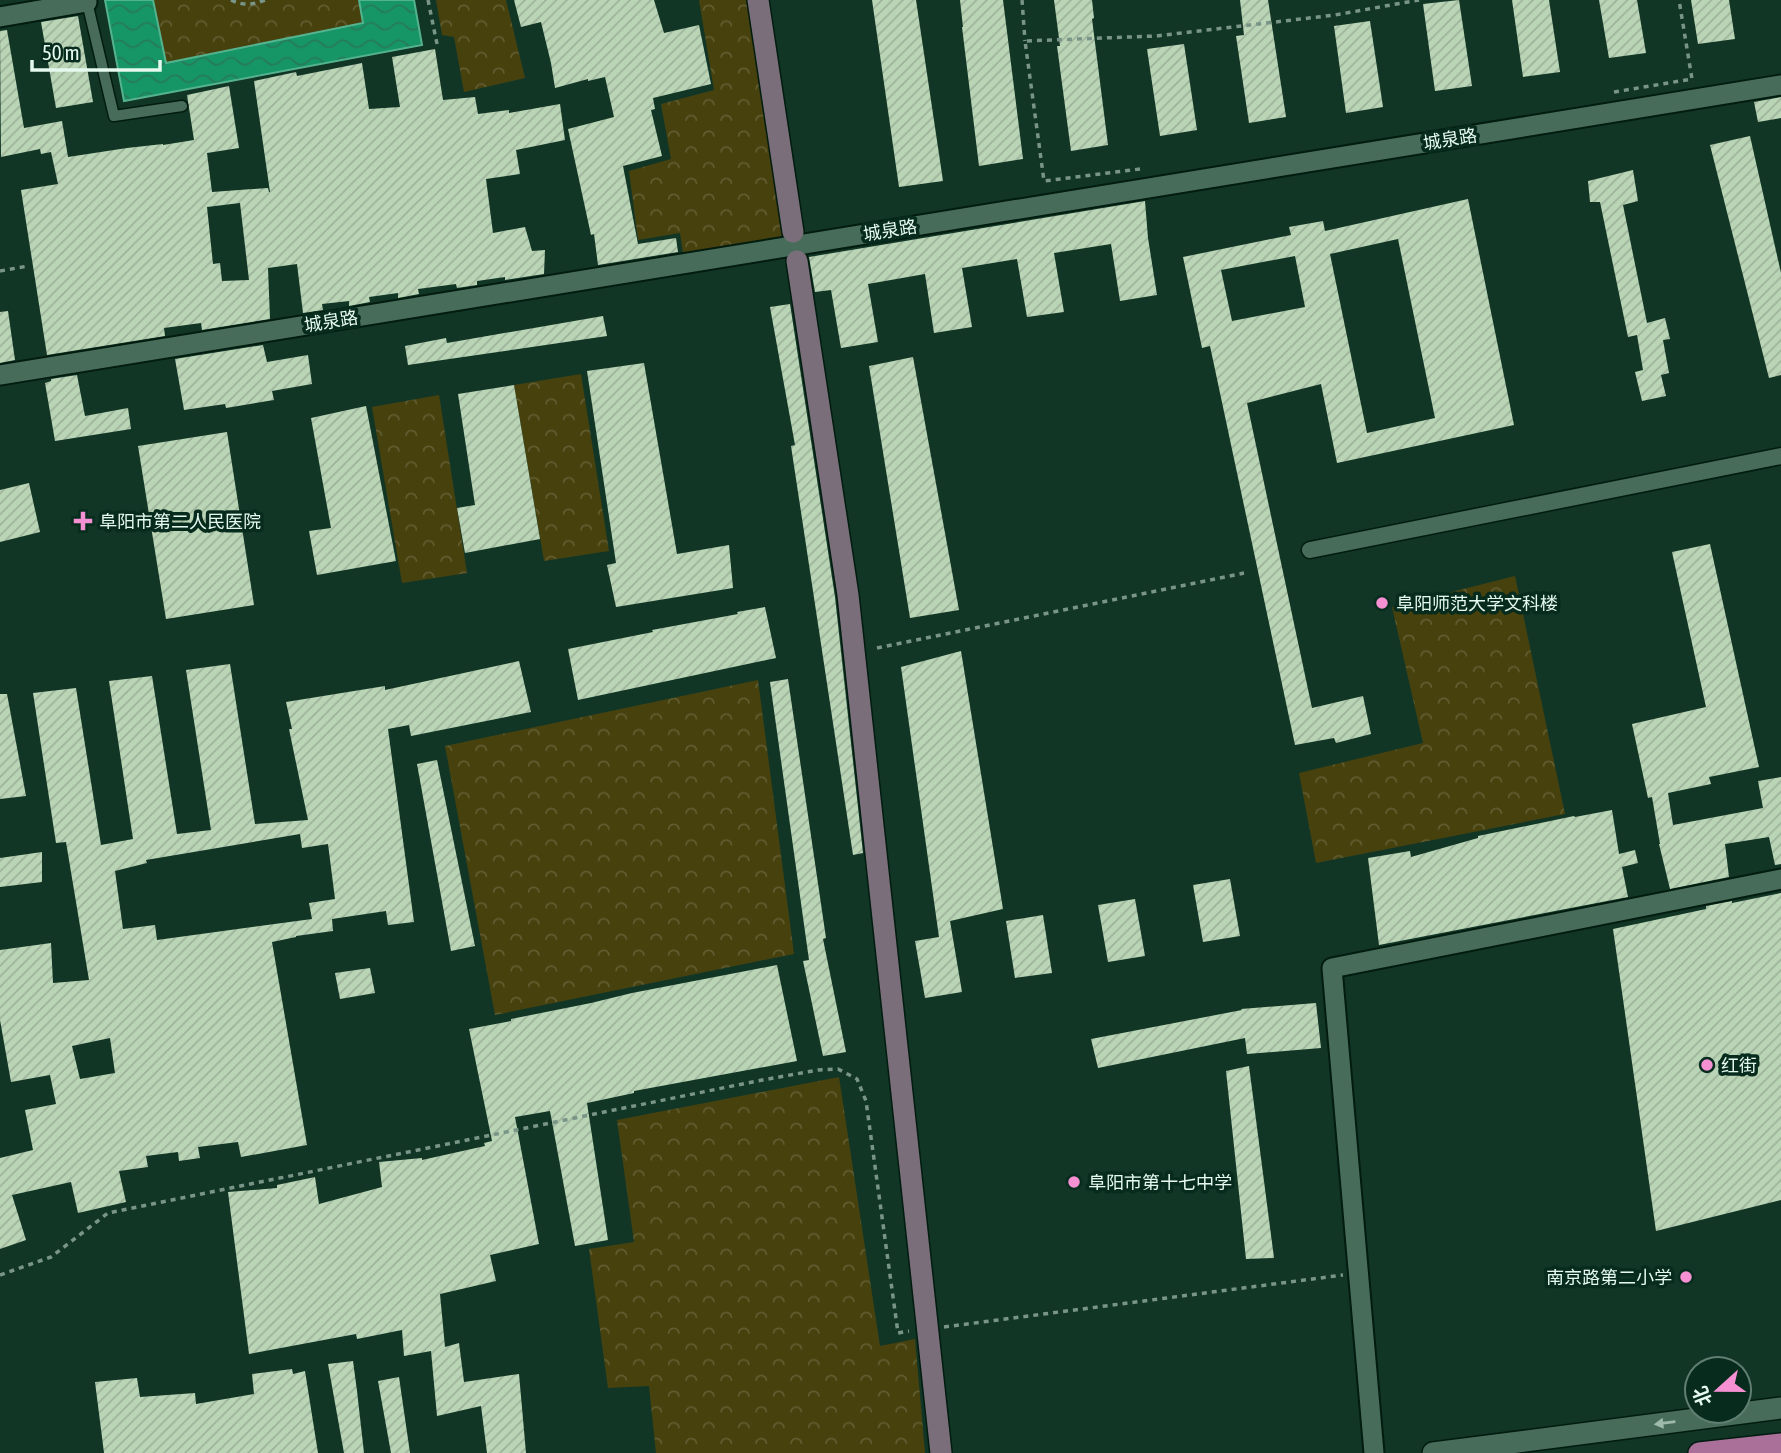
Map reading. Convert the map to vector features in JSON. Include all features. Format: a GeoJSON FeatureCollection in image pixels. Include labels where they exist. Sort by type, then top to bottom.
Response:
{"type":"FeatureCollection","features":[{"type":"Feature","properties":{"kind":"main road"},"geometry":{"type":"LineString","coordinates":[[758,0],[793,232]]}},
{"type":"Feature","properties":{"kind":"main road"},"geometry":{"type":"LineString","coordinates":[[797,261],[848,595],[941,1453]]}},
{"type":"Feature","properties":{"kind":"main road"},"geometry":{"type":"LineString","coordinates":[[1699,1453],[1781,1444]]}},
{"type":"Feature","properties":{"kind":"street"},"geometry":{"type":"LineString","coordinates":[[0,17],[87,2]]}},
{"type":"Feature","properties":{"kind":"street","name":"城泉路"},"geometry":{"type":"LineString","coordinates":[[0,375],[1781,85]]}},
{"type":"Feature","properties":{"kind":"street"},"geometry":{"type":"LineString","coordinates":[[1310,550],[1781,456]]}},
{"type":"Feature","properties":{"kind":"street"},"geometry":{"type":"LineString","coordinates":[[1374,1453],[1332,968],[1781,879]]}},
{"type":"Feature","properties":{"kind":"street"},"geometry":{"type":"LineString","coordinates":[[1433,1453],[1781,1408]]}},
{"type":"Feature","properties":{"kind":"lane"},"geometry":{"type":"LineString","coordinates":[[87,2],[114,116],[182,106]]}},
{"type":"Feature","properties":{"kind":"path"},"geometry":{"type":"LineString","coordinates":[[231,0],[254,5],[265,0]]}},
{"type":"Feature","properties":{"kind":"path"},"geometry":{"type":"LineString","coordinates":[[428,0],[437,44]]}},
{"type":"Feature","properties":{"kind":"path"},"geometry":{"type":"LineString","coordinates":[[1022,0],[1044,181],[1141,169]]}},
{"type":"Feature","properties":{"kind":"path"},"geometry":{"type":"LineString","coordinates":[[1025,41],[1156,36],[1335,15],[1419,0]]}},
{"type":"Feature","properties":{"kind":"path"},"geometry":{"type":"LineString","coordinates":[[1609,93],[1692,79],[1679,0]]}},
{"type":"Feature","properties":{"kind":"path"},"geometry":{"type":"LineString","coordinates":[[0,271],[29,267]]}},
{"type":"Feature","properties":{"kind":"path"},"geometry":{"type":"LineString","coordinates":[[877,648],[1244,573]]}},
{"type":"Feature","properties":{"kind":"path"},"geometry":{"type":"LineString","coordinates":[[0,1275],[51,1257],[108,1213],[757,1081],[838,1069],[857,1079],[866,1101],[898,1333],[1359,1273]]}},
{"type":"Feature","properties":{"kind":"green space"},"geometry":{"type":"Polygon","coordinates":[[[153,0],[359,0],[363,23],[165,63],[153,0]]]}},
{"type":"Feature","properties":{"kind":"green space"},"geometry":{"type":"Polygon","coordinates":[[[436,0],[506,0],[525,78],[464,92],[454,37],[442,35],[436,0]]]}},
{"type":"Feature","properties":{"kind":"green space"},"geometry":{"type":"Polygon","coordinates":[[[699,0],[749,0],[785,240],[684,260],[680,233],[638,240],[629,171],[671,159],[661,104],[714,90],[699,0]]]}},
{"type":"Feature","properties":{"kind":"green space"},"geometry":{"type":"Polygon","coordinates":[[[581,374],[609,551],[544,561],[514,385],[581,374]]]}},
{"type":"Feature","properties":{"kind":"green space"},"geometry":{"type":"Polygon","coordinates":[[[439,395],[467,573],[402,583],[372,407],[439,395]]]}},
{"type":"Feature","properties":{"kind":"green space"},"geometry":{"type":"Polygon","coordinates":[[[1515,576],[1565,814],[1316,863],[1299,773],[1423,743],[1392,607],[1515,576]]]}},
{"type":"Feature","properties":{"kind":"green space"},"geometry":{"type":"Polygon","coordinates":[[[758,680],[794,954],[495,1015],[445,746],[758,680]]]}},
{"type":"Feature","properties":{"kind":"green space"},"geometry":{"type":"Polygon","coordinates":[[[839,1077],[880,1346],[915,1339],[925,1453],[656,1453],[649,1386],[608,1388],[589,1249],[634,1242],[617,1120],[839,1077]]]}},
{"type":"Feature","properties":{"kind":"water"},"geometry":{"type":"Polygon","coordinates":[[[105,0],[153,0],[166,63],[363,23],[359,0],[414,0],[422,45],[124,101],[105,0]]]}},
{"type":"Feature","properties":{"kind":"building"},"geometry":{"type":"Polygon","coordinates":[[[514,0],[654,0],[664,33],[699,25],[711,84],[653,98],[655,109],[651,110],[662,156],[623,166],[638,244],[676,238],[678,252],[598,265],[594,234],[591,235],[568,129],[614,117],[605,77],[555,88],[541,22],[521,27],[514,0]]]}},
{"type":"Feature","properties":{"kind":"building"},"geometry":{"type":"Polygon","coordinates":[[[872,0],[916,0],[943,181],[899,187],[872,0]]]}},
{"type":"Feature","properties":{"kind":"building"},"geometry":{"type":"Polygon","coordinates":[[[960,0],[1003,0],[1023,159],[979,166],[960,0]]]}},
{"type":"Feature","properties":{"kind":"building"},"geometry":{"type":"Polygon","coordinates":[[[1054,0],[1092,0],[1108,145],[1071,151],[1057,46],[1060,46],[1054,0]]]}},
{"type":"Feature","properties":{"kind":"building"},"geometry":{"type":"Polygon","coordinates":[[[1240,0],[1268,0],[1286,117],[1249,123],[1236,36],[1244,35],[1240,0]]]}},
{"type":"Feature","properties":{"kind":"building"},"geometry":{"type":"Polygon","coordinates":[[[1459,0],[1472,86],[1435,91],[1423,4],[1459,0]]]}},
{"type":"Feature","properties":{"kind":"building"},"geometry":{"type":"Polygon","coordinates":[[[1512,0],[1549,0],[1560,72],[1523,77],[1512,0]]]}},
{"type":"Feature","properties":{"kind":"building"},"geometry":{"type":"Polygon","coordinates":[[[1599,0],[1637,0],[1646,53],[1609,58],[1599,0]]]}},
{"type":"Feature","properties":{"kind":"building"},"geometry":{"type":"Polygon","coordinates":[[[1691,0],[1729,0],[1735,39],[1698,44],[1691,0]]]}},
{"type":"Feature","properties":{"kind":"building"},"geometry":{"type":"Polygon","coordinates":[[[78,16],[93,102],[56,108],[41,22],[78,16]]]}},
{"type":"Feature","properties":{"kind":"building"},"geometry":{"type":"Polygon","coordinates":[[[1370,21],[1383,107],[1346,113],[1334,26],[1370,21]]]}},
{"type":"Feature","properties":{"kind":"building"},"geometry":{"type":"Polygon","coordinates":[[[7,30],[24,128],[62,121],[68,157],[194,140],[187,95],[229,86],[239,148],[207,153],[212,192],[268,188],[270,192],[254,81],[296,72],[297,76],[362,63],[369,109],[400,107],[392,57],[435,49],[443,100],[475,97],[478,114],[509,110],[509,113],[560,104],[565,140],[516,150],[520,174],[486,179],[493,233],[525,227],[532,251],[545,250],[544,274],[477,281],[477,285],[457,288],[456,284],[418,289],[419,294],[398,298],[398,293],[369,297],[370,302],[349,306],[349,301],[322,304],[323,310],[303,313],[297,264],[268,268],[270,319],[202,330],[201,323],[164,328],[165,336],[47,355],[21,190],[58,184],[51,152],[41,154],[40,149],[1,157],[0,31],[7,30]],[[240,203],[207,207],[213,264],[220,263],[222,281],[249,280],[240,203]]]}},
{"type":"Feature","properties":{"kind":"building"},"geometry":{"type":"Polygon","coordinates":[[[1184,44],[1197,130],[1160,136],[1147,49],[1184,44]]]}},
{"type":"Feature","properties":{"kind":"building"},"geometry":{"type":"Polygon","coordinates":[[[1781,97],[1781,118],[1758,122],[1754,102],[1781,97]]]}},
{"type":"Feature","properties":{"kind":"building"},"geometry":{"type":"Polygon","coordinates":[[[1750,136],[1781,273],[1781,375],[1769,378],[1710,145],[1750,136]]]}},
{"type":"Feature","properties":{"kind":"building"},"geometry":{"type":"Polygon","coordinates":[[[1633,170],[1638,201],[1623,205],[1647,323],[1665,318],[1670,339],[1663,340],[1669,373],[1661,375],[1666,396],[1642,401],[1635,372],[1643,370],[1637,335],[1628,337],[1600,202],[1590,202],[1588,181],[1633,170]]]}},
{"type":"Feature","properties":{"kind":"building"},"geometry":{"type":"Polygon","coordinates":[[[1468,199],[1514,425],[1337,463],[1321,384],[1247,403],[1312,708],[1363,696],[1371,734],[1336,743],[1334,738],[1295,745],[1210,346],[1202,348],[1183,257],[1291,235],[1289,227],[1323,221],[1325,231],[1468,199]],[[1398,239],[1330,254],[1367,433],[1435,418],[1398,239]],[[1295,256],[1221,270],[1232,321],[1305,307],[1295,256]]]}},
{"type":"Feature","properties":{"kind":"building"},"geometry":{"type":"Polygon","coordinates":[[[1145,201],[1157,295],[1120,301],[1111,244],[1054,253],[1064,312],[1027,317],[1017,259],[962,268],[972,327],[934,333],[925,274],[868,284],[878,342],[841,348],[831,290],[815,292],[809,257],[1145,201]]]}},
{"type":"Feature","properties":{"kind":"building"},"geometry":{"type":"Polygon","coordinates":[[[790,304],[835,597],[863,853],[853,855],[791,446],[795,445],[770,307],[790,304]]]}},
{"type":"Feature","properties":{"kind":"building"},"geometry":{"type":"Polygon","coordinates":[[[8,311],[15,360],[0,363],[0,312],[8,311]]]}},
{"type":"Feature","properties":{"kind":"building"},"geometry":{"type":"Polygon","coordinates":[[[603,316],[607,336],[408,365],[405,346],[446,338],[447,343],[603,316]]]}},
{"type":"Feature","properties":{"kind":"building"},"geometry":{"type":"Polygon","coordinates":[[[263,345],[267,362],[308,355],[312,384],[272,391],[274,400],[226,408],[225,404],[184,410],[175,359],[263,345]]]}},
{"type":"Feature","properties":{"kind":"building"},"geometry":{"type":"Polygon","coordinates":[[[913,357],[959,610],[910,618],[869,366],[913,357]]]}},
{"type":"Feature","properties":{"kind":"building"},"geometry":{"type":"Polygon","coordinates":[[[644,363],[677,554],[729,545],[733,588],[616,607],[607,565],[616,563],[587,371],[644,363]]]}},
{"type":"Feature","properties":{"kind":"building"},"geometry":{"type":"Polygon","coordinates":[[[77,375],[85,416],[128,408],[131,429],[55,441],[45,383],[51,379],[77,375]]]}},
{"type":"Feature","properties":{"kind":"building"},"geometry":{"type":"Polygon","coordinates":[[[514,385],[540,539],[465,553],[457,508],[475,505],[458,394],[514,385]]]}},
{"type":"Feature","properties":{"kind":"building"},"geometry":{"type":"Polygon","coordinates":[[[366,406],[396,561],[317,575],[309,531],[331,528],[311,418],[366,406]]]}},
{"type":"Feature","properties":{"kind":"building"},"geometry":{"type":"Polygon","coordinates":[[[227,432],[254,605],[166,619],[138,446],[227,432]]]}},
{"type":"Feature","properties":{"kind":"building"},"geometry":{"type":"Polygon","coordinates":[[[29,483],[40,532],[0,542],[0,490],[29,483]]]}},
{"type":"Feature","properties":{"kind":"building"},"geometry":{"type":"Polygon","coordinates":[[[1710,544],[1759,767],[1709,777],[1711,784],[1668,793],[1673,825],[1763,808],[1758,781],[1781,777],[1781,864],[1775,865],[1769,837],[1725,844],[1729,877],[1670,889],[1659,844],[1652,797],[1648,798],[1632,724],[1706,707],[1672,552],[1710,544]]]}},
{"type":"Feature","properties":{"kind":"building"},"geometry":{"type":"Polygon","coordinates":[[[765,607],[776,658],[578,700],[568,649],[765,607]]]}},
{"type":"Feature","properties":{"kind":"building"},"geometry":{"type":"Polygon","coordinates":[[[961,651],[1003,909],[950,921],[962,992],[925,998],[915,941],[939,937],[901,667],[961,651]]]}},
{"type":"Feature","properties":{"kind":"building"},"geometry":{"type":"Polygon","coordinates":[[[519,661],[531,712],[411,736],[409,725],[388,729],[414,922],[388,925],[386,911],[332,919],[333,931],[272,942],[307,1145],[241,1157],[238,1142],[198,1147],[200,1158],[179,1161],[178,1152],[146,1156],[148,1167],[119,1171],[126,1202],[78,1213],[71,1182],[12,1195],[26,1240],[0,1249],[0,1158],[33,1150],[25,1110],[56,1104],[50,1075],[11,1082],[0,1020],[0,950],[51,943],[53,983],[89,980],[66,842],[56,843],[33,693],[76,688],[101,845],[133,839],[109,681],[152,676],[177,834],[211,830],[186,670],[230,664],[255,824],[308,820],[286,702],[385,686],[385,690],[519,661]],[[300,834],[146,860],[147,863],[115,871],[123,929],[155,925],[157,940],[312,919],[309,903],[335,899],[328,844],[302,848],[300,834]],[[110,1038],[72,1046],[80,1079],[115,1073],[110,1038]]]}},
{"type":"Feature","properties":{"kind":"building"},"geometry":{"type":"Polygon","coordinates":[[[788,679],[826,938],[823,939],[846,1052],[823,1056],[803,961],[809,960],[770,682],[788,679]]]}},
{"type":"Feature","properties":{"kind":"building"},"geometry":{"type":"Polygon","coordinates":[[[0,694],[7,694],[26,796],[0,799],[0,694]]]}},
{"type":"Feature","properties":{"kind":"building"},"geometry":{"type":"Polygon","coordinates":[[[437,760],[475,946],[451,951],[417,764],[437,760]]]}},
{"type":"Feature","properties":{"kind":"building"},"geometry":{"type":"Polygon","coordinates":[[[1612,810],[1619,854],[1635,850],[1638,863],[1622,867],[1628,897],[1379,945],[1368,858],[1410,851],[1411,857],[1478,836],[1612,810]]]}},
{"type":"Feature","properties":{"kind":"building"},"geometry":{"type":"Polygon","coordinates":[[[42,852],[42,882],[0,887],[0,858],[42,852]]]}},
{"type":"Feature","properties":{"kind":"building"},"geometry":{"type":"Polygon","coordinates":[[[1230,879],[1240,936],[1203,942],[1193,885],[1230,879]]]}},
{"type":"Feature","properties":{"kind":"building","name":"红街"},"geometry":{"type":"Polygon","coordinates":[[[1781,893],[1781,1200],[1656,1231],[1613,929],[1706,909],[1706,906],[1781,893]]]}},
{"type":"Feature","properties":{"kind":"building"},"geometry":{"type":"Polygon","coordinates":[[[1135,899],[1145,956],[1108,962],[1098,905],[1135,899]]]}},
{"type":"Feature","properties":{"kind":"building"},"geometry":{"type":"Polygon","coordinates":[[[1043,915],[1052,973],[1015,978],[1006,921],[1043,915]]]}},
{"type":"Feature","properties":{"kind":"building"},"geometry":{"type":"Polygon","coordinates":[[[777,965],[797,1061],[634,1091],[587,1103],[608,1240],[575,1246],[550,1111],[515,1117],[539,1244],[490,1255],[496,1281],[440,1294],[445,1347],[459,1343],[464,1382],[519,1374],[526,1453],[487,1453],[481,1406],[437,1416],[431,1351],[404,1356],[402,1330],[357,1339],[356,1334],[249,1354],[228,1192],[277,1188],[277,1185],[315,1177],[319,1204],[382,1187],[379,1162],[422,1160],[485,1146],[484,1143],[492,1141],[469,1029],[777,965]]]}},
{"type":"Feature","properties":{"kind":"building"},"geometry":{"type":"Polygon","coordinates":[[[370,968],[375,993],[340,999],[335,973],[370,968]]]}},
{"type":"Feature","properties":{"kind":"building"},"geometry":{"type":"Polygon","coordinates":[[[1316,1003],[1321,1048],[1247,1054],[1245,1038],[1098,1068],[1091,1039],[1241,1009],[1316,1003]]]}},
{"type":"Feature","properties":{"kind":"building"},"geometry":{"type":"Polygon","coordinates":[[[1249,1066],[1274,1258],[1246,1259],[1226,1071],[1249,1066]]]}},
{"type":"Feature","properties":{"kind":"building"},"geometry":{"type":"Polygon","coordinates":[[[353,1361],[364,1453],[344,1453],[328,1364],[353,1361]]]}},
{"type":"Feature","properties":{"kind":"building"},"geometry":{"type":"Polygon","coordinates":[[[292,1369],[293,1374],[305,1371],[318,1453],[104,1453],[95,1382],[137,1378],[140,1397],[195,1393],[196,1404],[254,1394],[252,1374],[292,1369]]]}},
{"type":"Feature","properties":{"kind":"building"},"geometry":{"type":"Polygon","coordinates":[[[399,1377],[410,1453],[391,1453],[378,1381],[399,1377]]]}},
{"type":"Feature","properties":{"kind":"place","name":"阜阳市第二人民医院"},"geometry":{"type":"Point","coordinates":[83,521]}},
{"type":"Feature","properties":{"kind":"place","name":"阜阳师范大学文科楼"},"geometry":{"type":"Point","coordinates":[1382,603]}},
{"type":"Feature","properties":{"kind":"place","name":"红街"},"geometry":{"type":"Point","coordinates":[1707,1065]}},
{"type":"Feature","properties":{"kind":"place","name":"阜阳市第十七中学"},"geometry":{"type":"Point","coordinates":[1074,1182]}},
{"type":"Feature","properties":{"kind":"place","name":"南京路第二小学"},"geometry":{"type":"Point","coordinates":[1686,1277]}}]}
